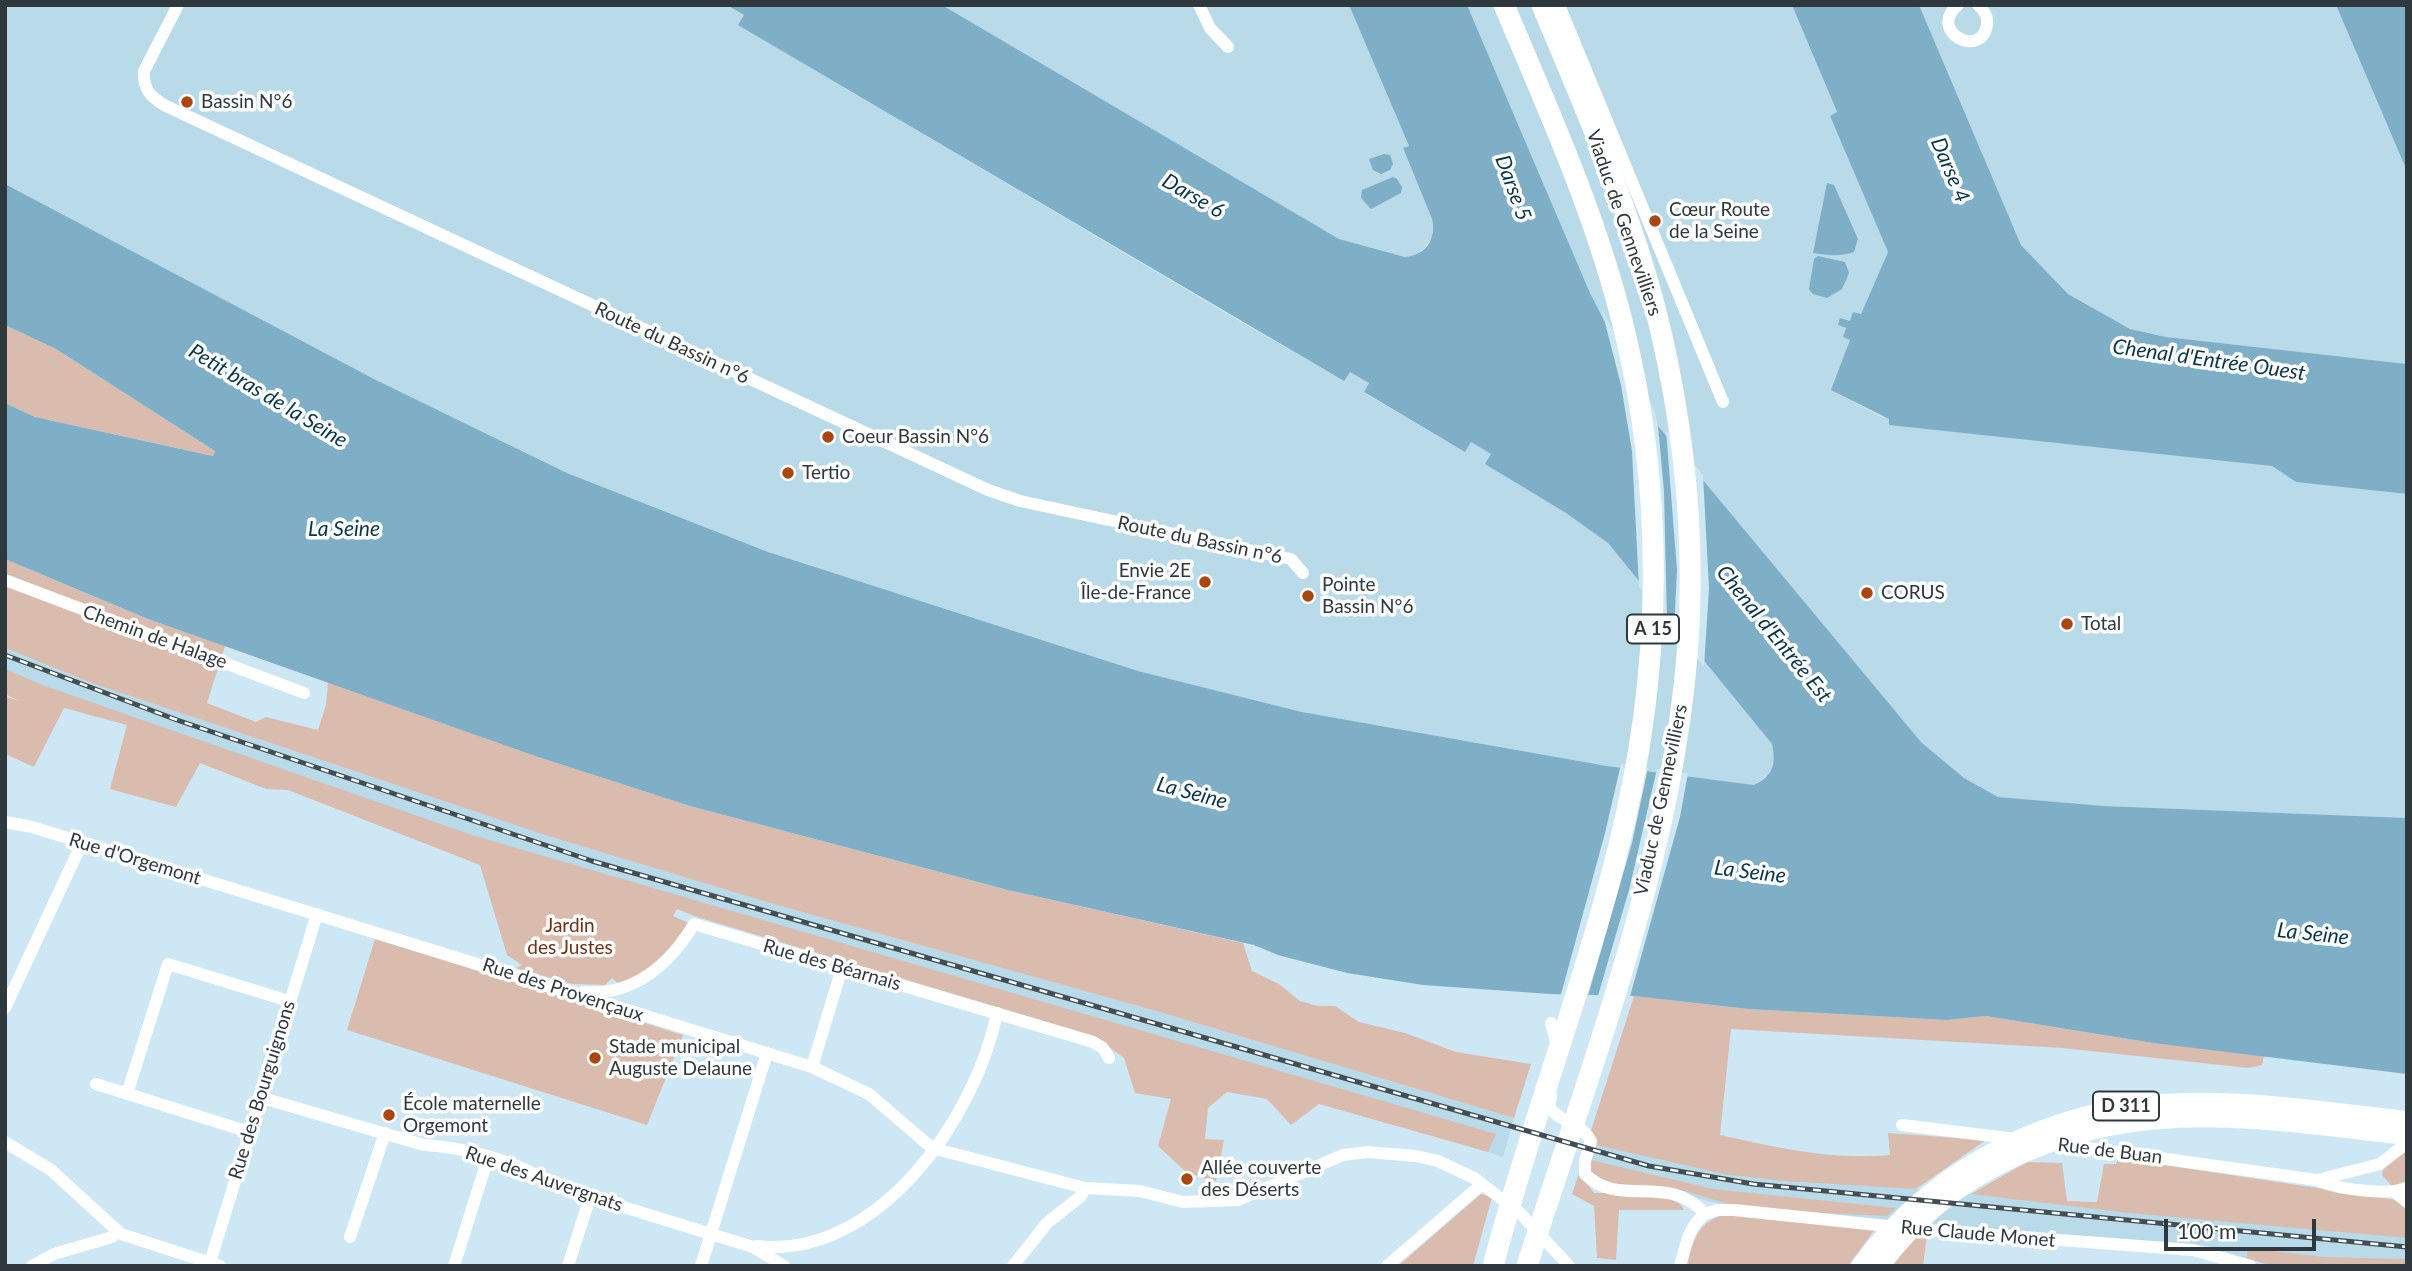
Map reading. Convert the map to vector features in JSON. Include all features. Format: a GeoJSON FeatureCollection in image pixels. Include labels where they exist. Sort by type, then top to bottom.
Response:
{"type":"FeatureCollection","features":[{"type":"Feature","properties":{"kind":"highway","name":"Viaduc de Gennevilliers"},"geometry":{"type":"LineString","coordinates":[[1494,1261],[1587,961],[1620,842],[1644,717],[1655,618],[1653,514],[1645,427],[1623,323],[1587,208],[1504,5]]}},
{"type":"Feature","properties":{"kind":"highway","name":"Viaduc de Gennevilliers"},"geometry":{"type":"LineString","coordinates":[[1527,1266],[1642,894],[1668,783],[1682,703],[1689,625],[1688,523],[1680,431],[1660,329],[1627,218],[1542,5]]}},
{"type":"Feature","properties":{"kind":"main road","name":"D 311"},"geometry":{"type":"LineString","coordinates":[[1860,1266],[1882,1238],[1921,1200],[1967,1167],[2035,1131],[2108,1110],[2147,1104],[2223,1102],[2407,1120]]}},
{"type":"Feature","properties":{"kind":"main road","name":"D 311"},"geometry":{"type":"LineString","coordinates":[[1881,1266],[1901,1241],[1933,1210],[1982,1175],[2032,1149],[2106,1125],[2163,1118],[2221,1118],[2407,1136]]}},
{"type":"Feature","properties":{"kind":"street","name":"Route du Bassin n°6"},"geometry":{"type":"LineString","coordinates":[[178,5],[144,71],[144,81],[149,94],[166,106],[988,490],[1060,510],[1292,559],[1303,573]]}},
{"type":"Feature","properties":{"kind":"street"},"geometry":{"type":"LineString","coordinates":[[1199,5],[1210,28],[1228,47]]}},
{"type":"Feature","properties":{"kind":"street"},"geometry":{"type":"LineString","coordinates":[[1559,5],[1723,401]]}},
{"type":"Feature","properties":{"kind":"street"},"geometry":{"type":"LineString","coordinates":[[1958,5],[1950,15],[1950,28],[1957,38],[1970,41],[1981,36],[1987,25],[1985,13],[1978,5]]}},
{"type":"Feature","properties":{"kind":"street","name":"Chemin de Halage"},"geometry":{"type":"LineString","coordinates":[[5,580],[304,693]]}},
{"type":"Feature","properties":{"kind":"street","name":"Rue d'Orgemont"},"geometry":{"type":"LineString","coordinates":[[5,822],[264,898]]}},
{"type":"Feature","properties":{"kind":"street"},"geometry":{"type":"LineString","coordinates":[[5,1008],[82,843]]}},
{"type":"Feature","properties":{"kind":"street","name":"Rue des Provençaux"},"geometry":{"type":"LineString","coordinates":[[264,898],[812,1067],[869,1094],[932,1148],[1085,1188],[1140,1191],[1183,1202],[1238,1200],[1343,1155],[1368,1152],[1416,1156],[1438,1161],[1482,1184],[1520,1213],[1569,1266]]}},
{"type":"Feature","properties":{"kind":"street","name":"Rue des Bourguignons"},"geometry":{"type":"LineString","coordinates":[[213,1265],[259,1097],[317,914]]}},
{"type":"Feature","properties":{"kind":"street","name":"Rue des Béarnais"},"geometry":{"type":"LineString","coordinates":[[569,990],[608,990],[642,979],[668,960],[694,924],[1093,1042],[1103,1048],[1109,1058]]}},
{"type":"Feature","properties":{"kind":"street"},"geometry":{"type":"LineString","coordinates":[[127,1094],[168,964],[289,1001]]}},
{"type":"Feature","properties":{"kind":"street"},"geometry":{"type":"LineString","coordinates":[[812,1067],[842,968]]}},
{"type":"Feature","properties":{"kind":"street"},"geometry":{"type":"LineString","coordinates":[[729,1240],[778,1248],[831,1236],[888,1201],[907,1184],[975,1080],[993,1034],[997,1013]]}},
{"type":"Feature","properties":{"kind":"street"},"geometry":{"type":"LineString","coordinates":[[1550,1023],[1558,1048],[1549,1107],[1562,1119],[1582,1126],[1591,1141],[1585,1161],[1585,1174],[1597,1186],[1609,1190],[1643,1189],[1682,1195],[1705,1214],[1695,1222],[1688,1234],[1681,1266]]}},
{"type":"Feature","properties":{"kind":"street"},"geometry":{"type":"LineString","coordinates":[[701,1266],[768,1053]]}},
{"type":"Feature","properties":{"kind":"street"},"geometry":{"type":"LineString","coordinates":[[96,1084],[249,1132]]}},
{"type":"Feature","properties":{"kind":"street","name":"Rue des Auvergnats"},"geometry":{"type":"LineString","coordinates":[[259,1097],[385,1133],[488,1158],[536,1174],[549,1184],[753,1247],[784,1266]]}},
{"type":"Feature","properties":{"kind":"street","name":"Rue de Buan"},"geometry":{"type":"LineString","coordinates":[[1902,1125],[2317,1180],[2328,1185],[2396,1190]]}},
{"type":"Feature","properties":{"kind":"street"},"geometry":{"type":"LineString","coordinates":[[350,1237],[385,1133]]}},
{"type":"Feature","properties":{"kind":"street"},"geometry":{"type":"LineString","coordinates":[[5,1142],[51,1170],[117,1231],[213,1265]]}},
{"type":"Feature","properties":{"kind":"street"},"geometry":{"type":"LineString","coordinates":[[2407,1143],[2380,1164],[2376,1177],[2396,1190],[2407,1202]]}},
{"type":"Feature","properties":{"kind":"street"},"geometry":{"type":"LineString","coordinates":[[454,1266],[488,1158]]}},
{"type":"Feature","properties":{"kind":"street","name":"Rue de Buan"},"geometry":{"type":"LineString","coordinates":[[2317,1180],[2380,1164]]}},
{"type":"Feature","properties":{"kind":"street"},"geometry":{"type":"LineString","coordinates":[[1387,1266],[1482,1184]]}},
{"type":"Feature","properties":{"kind":"street"},"geometry":{"type":"LineString","coordinates":[[1013,1266],[1047,1223],[1081,1196],[1085,1188]]}},
{"type":"Feature","properties":{"kind":"street"},"geometry":{"type":"LineString","coordinates":[[568,1266],[590,1197]]}},
{"type":"Feature","properties":{"kind":"street","name":"Rue Claude Monet"},"geometry":{"type":"LineString","coordinates":[[1705,1214],[1734,1210],[1926,1230],[2193,1250],[2250,1266]]}},
{"type":"Feature","properties":{"kind":"street"},"geometry":{"type":"LineString","coordinates":[[32,1266],[54,1254],[112,1237],[117,1231]]}},
{"type":"Feature","properties":{"kind":"shaded area"},"geometry":{"type":"Polygon","coordinates":[[[5,5],[727,5],[744,15],[739,25],[1222,311],[1344,381],[1350,371],[1369,383],[1364,393],[1465,452],[1471,442],[1491,454],[1486,464],[1566,513],[1608,543],[1772,744],[1775,761],[1772,771],[1754,785],[1607,766],[1303,712],[1138,671],[877,589],[768,552],[567,473],[376,380],[5,184],[5,5]]]}},
{"type":"Feature","properties":{"kind":"shaded area"},"geometry":{"type":"Polygon","coordinates":[[[942,5],[1349,5],[1409,146],[1403,149],[1432,219],[1432,239],[1416,256],[1405,257],[1339,239],[942,5]]]}},
{"type":"Feature","properties":{"kind":"shaded area"},"geometry":{"type":"Polygon","coordinates":[[[1467,5],[1792,5],[1837,113],[1830,116],[1888,252],[1861,314],[1850,321],[1840,318],[1850,340],[1832,390],[1881,417],[2272,466],[2296,482],[2407,494],[2407,818],[2104,806],[1998,797],[1964,778],[1921,742],[1658,426],[1590,293],[1467,5]]]}},
{"type":"Feature","properties":{"kind":"shaded area"},"geometry":{"type":"Polygon","coordinates":[[[1919,5],[2336,5],[2407,171],[2407,364],[2166,337],[2130,329],[2068,294],[2021,245],[1919,5]]]}},
{"type":"Feature","properties":{"kind":"shaded area"},"geometry":{"type":"Polygon","coordinates":[[[5,648],[97,685],[548,836],[770,903],[1156,1011],[1514,1118],[1503,1157],[1444,1136],[667,904],[5,675],[5,648]]]}},
{"type":"Feature","properties":{"kind":"shaded area"},"geometry":{"type":"Polygon","coordinates":[[[1587,1143],[1905,1188],[2407,1234],[2407,1266],[2272,1266],[2208,1246],[1746,1211],[1660,1188],[1578,1176],[1587,1143]]]}},
{"type":"Feature","properties":{"kind":"green space"},"geometry":{"type":"Polygon","coordinates":[[[5,325],[56,349],[215,451],[214,456],[35,417],[5,403],[5,325]]]}},
{"type":"Feature","properties":{"kind":"green space"},"geometry":{"type":"Polygon","coordinates":[[[5,559],[148,619],[225,646],[207,703],[256,722],[266,717],[318,730],[326,705],[328,682],[535,756],[690,806],[1008,890],[1243,943],[1252,971],[1279,984],[1300,1001],[1318,1006],[1335,1006],[1359,1022],[1405,1033],[1456,1052],[1531,1064],[1514,1118],[1156,1011],[770,903],[548,836],[97,685],[5,648],[5,559]]]}},
{"type":"Feature","properties":{"kind":"green space","name":"Jardin des Justes"},"geometry":{"type":"Polygon","coordinates":[[[5,669],[45,686],[472,835],[1496,1134],[1488,1152],[1319,1104],[1291,1125],[1267,1099],[1227,1092],[1208,1108],[1205,1139],[1224,1140],[1216,1181],[1187,1173],[1158,1146],[1171,1099],[1135,1093],[1124,1058],[1094,1036],[677,909],[673,916],[691,924],[664,960],[620,985],[612,978],[605,985],[573,984],[516,968],[522,965],[507,955],[480,865],[288,790],[266,789],[200,763],[176,807],[110,789],[127,725],[64,708],[34,767],[5,754],[5,696],[19,701],[5,694],[5,669]]]}},
{"type":"Feature","properties":{"kind":"green space"},"geometry":{"type":"Polygon","coordinates":[[[375,939],[683,1035],[647,1125],[347,1030],[375,939]]]}},
{"type":"Feature","properties":{"kind":"green space"},"geometry":{"type":"Polygon","coordinates":[[[1634,996],[1748,1009],[1947,1020],[1986,1016],[2153,1043],[2264,1055],[2262,1065],[2249,1068],[2062,1048],[1731,1029],[1720,1135],[1784,1148],[1846,1156],[1890,1155],[1888,1133],[1986,1140],[1916,1189],[1784,1181],[1724,1174],[1587,1143],[1634,996]]]}},
{"type":"Feature","properties":{"kind":"green space"},"geometry":{"type":"Polygon","coordinates":[[[2407,1148],[2407,1181],[2392,1186],[2382,1175],[2384,1167],[2407,1148]]]}},
{"type":"Feature","properties":{"kind":"green space"},"geometry":{"type":"Polygon","coordinates":[[[2118,1158],[2397,1200],[2407,1209],[2407,1238],[2129,1213],[1971,1194],[2027,1162],[2062,1163],[2067,1201],[2097,1202],[2104,1164],[2116,1164],[2118,1158]]]}},
{"type":"Feature","properties":{"kind":"green space"},"geometry":{"type":"Polygon","coordinates":[[[1591,1160],[1713,1189],[1896,1208],[1887,1216],[1751,1207],[1673,1188],[1606,1183],[1590,1170],[1591,1160]]]}},
{"type":"Feature","properties":{"kind":"green space"},"geometry":{"type":"Polygon","coordinates":[[[1578,1176],[1583,1178],[1594,1193],[1658,1195],[1679,1203],[1684,1210],[1619,1210],[1616,1260],[1597,1258],[1594,1206],[1572,1194],[1578,1176]]]}},
{"type":"Feature","properties":{"kind":"green space"},"geometry":{"type":"Polygon","coordinates":[[[1481,1194],[1492,1197],[1473,1266],[1398,1266],[1481,1194]]]}},
{"type":"Feature","properties":{"kind":"green space"},"geometry":{"type":"Polygon","coordinates":[[[1729,1214],[1876,1228],[1848,1266],[1687,1266],[1699,1232],[1711,1220],[1729,1214]]]}},
{"type":"Feature","properties":{"kind":"green space"},"geometry":{"type":"Polygon","coordinates":[[[1927,1236],[1923,1266],[1890,1266],[1915,1238],[1927,1236]]]}},
{"type":"Feature","properties":{"kind":"green space"},"geometry":{"type":"Polygon","coordinates":[[[2247,1248],[2324,1257],[2407,1259],[2407,1266],[2272,1266],[2247,1258],[2247,1248]]]}},
{"type":"Feature","properties":{"kind":"water","name":"La Seine"},"geometry":{"type":"Polygon","coordinates":[[[727,5],[942,5],[1339,239],[1405,257],[1419,253],[1428,245],[1433,233],[1432,219],[1403,148],[1409,146],[1349,5],[1467,5],[1590,293],[1658,426],[1921,742],[1964,778],[1998,797],[2104,806],[2407,818],[2407,1074],[2153,1043],[1986,1016],[1947,1020],[1748,1009],[1634,996],[1550,994],[1423,985],[1347,973],[1278,955],[1254,945],[1008,890],[690,806],[535,756],[148,619],[5,559],[5,403],[35,417],[213,456],[215,451],[56,349],[5,325],[5,184],[376,380],[567,473],[768,552],[1138,671],[1302,712],[1607,766],[1754,785],[1770,773],[1774,757],[1772,744],[1608,543],[1566,513],[1485,464],[1491,454],[1471,442],[1465,452],[1364,392],[1369,383],[1350,372],[1344,381],[738,25],[744,15],[727,5]]]}},
{"type":"Feature","properties":{"kind":"water"},"geometry":{"type":"Polygon","coordinates":[[[1792,5],[1919,5],[2021,245],[2068,294],[2130,329],[2166,337],[2407,364],[2407,494],[2296,482],[2272,466],[1889,425],[1889,419],[1831,390],[1850,340],[1843,337],[1846,328],[1838,325],[1840,318],[1850,321],[1853,312],[1861,314],[1888,252],[1830,116],[1837,112],[1792,5]]]}},
{"type":"Feature","properties":{"kind":"water"},"geometry":{"type":"Polygon","coordinates":[[[2336,5],[2407,5],[2407,171],[2336,5]]]}},
{"type":"Feature","properties":{"kind":"water"},"geometry":{"type":"Polygon","coordinates":[[[1384,154],[1390,155],[1393,164],[1390,170],[1381,174],[1373,170],[1369,159],[1384,154]]]}},
{"type":"Feature","properties":{"kind":"water"},"geometry":{"type":"Polygon","coordinates":[[[1393,177],[1402,187],[1401,193],[1371,209],[1361,198],[1362,190],[1393,177]]]}},
{"type":"Feature","properties":{"kind":"water"},"geometry":{"type":"Polygon","coordinates":[[[1827,183],[1834,185],[1858,239],[1854,252],[1838,255],[1813,253],[1827,183]]]}},
{"type":"Feature","properties":{"kind":"water"},"geometry":{"type":"Polygon","coordinates":[[[1818,256],[1845,262],[1849,273],[1842,289],[1827,298],[1813,294],[1809,289],[1814,259],[1818,256]]]}},
{"type":"Feature","properties":{"kind":"pier"},"geometry":{"type":"Polygon","coordinates":[[[1601,307],[1655,412],[1658,426],[1664,491],[1667,622],[1639,587],[1632,451],[1621,385],[1601,307]]]}},
{"type":"Feature","properties":{"kind":"pier"},"geometry":{"type":"Polygon","coordinates":[[[1666,430],[1703,475],[1709,588],[1704,667],[1674,630],[1677,570],[1666,430]]]}},
{"type":"Feature","properties":{"kind":"pier"},"geometry":{"type":"Polygon","coordinates":[[[1621,764],[1648,768],[1632,843],[1587,999],[1560,998],[1605,833],[1621,764]]]}},
{"type":"Feature","properties":{"kind":"pier"},"geometry":{"type":"Polygon","coordinates":[[[1657,769],[1688,773],[1680,817],[1629,1000],[1597,999],[1629,890],[1657,769]]]}},
{"type":"Feature","properties":{"kind":"railway"},"geometry":{"type":"LineString","coordinates":[[5,655],[177,720],[592,861],[1649,1166],[1753,1184],[2407,1247]]}},
{"type":"Feature","properties":{"kind":"place","name":"Bassin N°6"},"geometry":{"type":"Point","coordinates":[187,102]}},
{"type":"Feature","properties":{"kind":"place","name":"Cœur Route de la Seine"},"geometry":{"type":"Point","coordinates":[1655,221]}},
{"type":"Feature","properties":{"kind":"place","name":"Coeur Bassin N°6"},"geometry":{"type":"Point","coordinates":[828,437]}},
{"type":"Feature","properties":{"kind":"place","name":"Tertio"},"geometry":{"type":"Point","coordinates":[788,473]}},
{"type":"Feature","properties":{"kind":"place","name":"Envie 2E Île-de-France"},"geometry":{"type":"Point","coordinates":[1205,582]}},
{"type":"Feature","properties":{"kind":"place","name":"CORUS"},"geometry":{"type":"Point","coordinates":[1867,593]}},
{"type":"Feature","properties":{"kind":"place","name":"Pointe Bassin N°6"},"geometry":{"type":"Point","coordinates":[1308,596]}},
{"type":"Feature","properties":{"kind":"place","name":"Total"},"geometry":{"type":"Point","coordinates":[2067,624]}},
{"type":"Feature","properties":{"kind":"place","name":"Stade municipal Auguste Delaune"},"geometry":{"type":"Point","coordinates":[595,1058]}},
{"type":"Feature","properties":{"kind":"place","name":"École maternelle Orgemont"},"geometry":{"type":"Point","coordinates":[389,1115]}},
{"type":"Feature","properties":{"kind":"place","name":"Allée couverte des Déserts"},"geometry":{"type":"Point","coordinates":[1187,1179]}},
{"type":"Feature","properties":{"kind":"water label","name":"Darse 4"},"geometry":{"type":"Point","coordinates":[1950,170]}},
{"type":"Feature","properties":{"kind":"water label","name":"Darse 5"},"geometry":{"type":"Point","coordinates":[1513,188]}},
{"type":"Feature","properties":{"kind":"water label","name":"Darse 6"},"geometry":{"type":"Point","coordinates":[1193,196]}},
{"type":"Feature","properties":{"kind":"water label","name":"Chenal d'Entrée Ouest"},"geometry":{"type":"Point","coordinates":[2209,360]}},
{"type":"Feature","properties":{"kind":"water label","name":"Petit bras de la Seine"},"geometry":{"type":"Point","coordinates":[268,396]}},
{"type":"Feature","properties":{"kind":"water label","name":"Chenal d'Entrée Est"},"geometry":{"type":"Point","coordinates":[1774,634]}}]}
